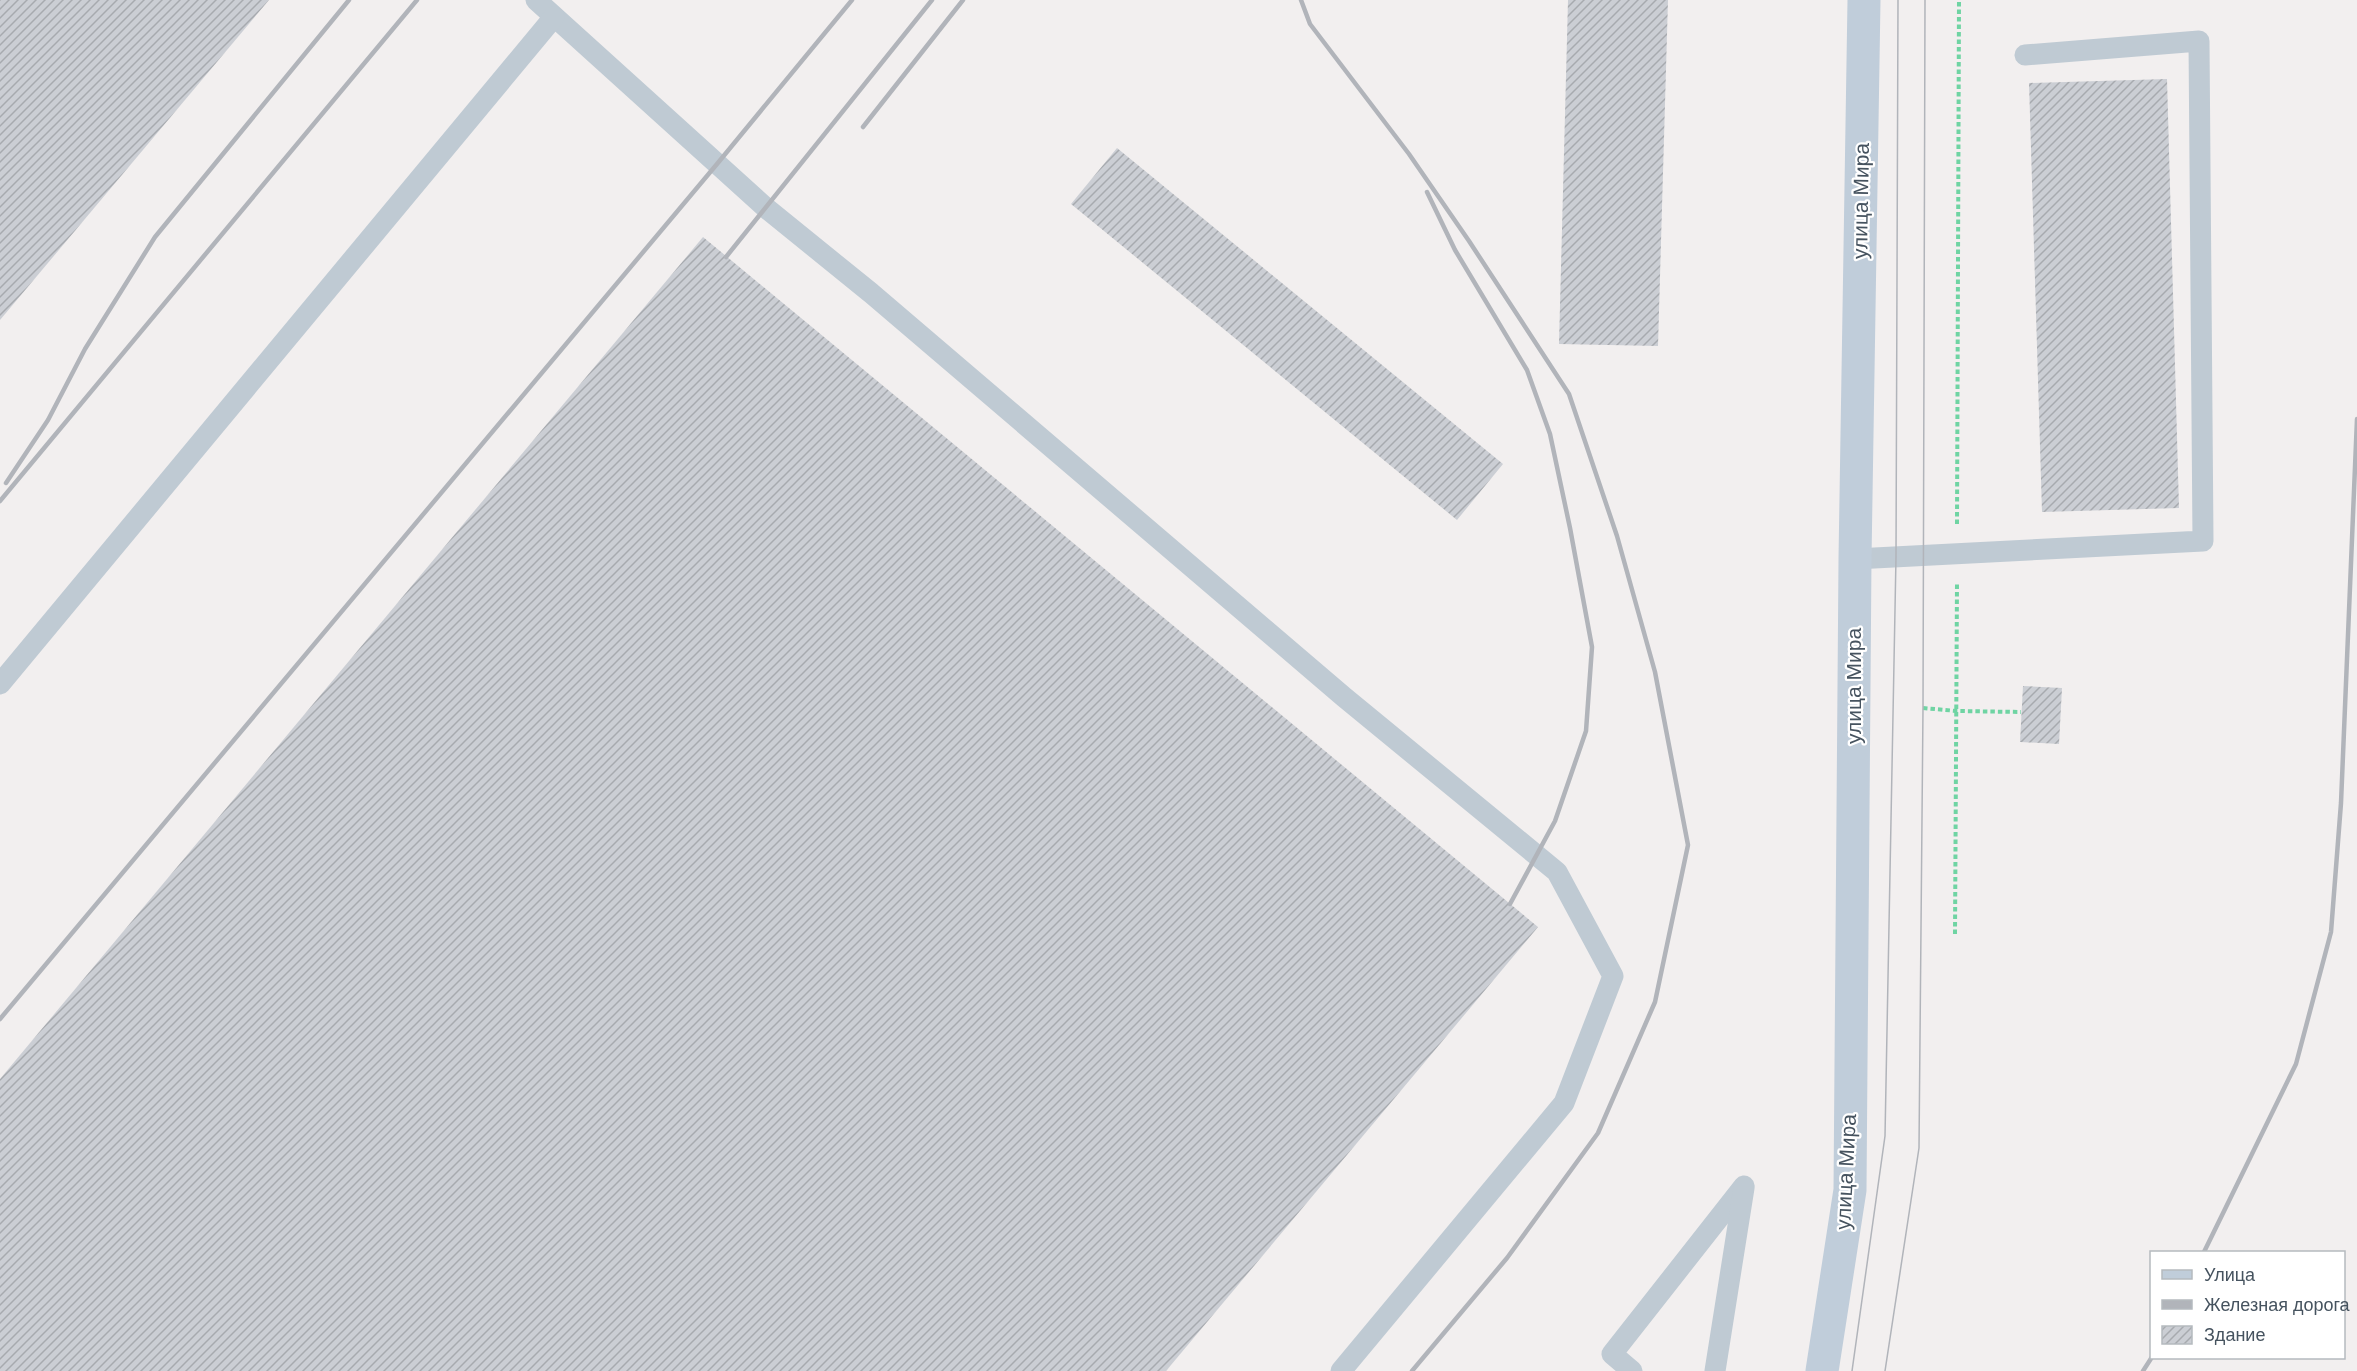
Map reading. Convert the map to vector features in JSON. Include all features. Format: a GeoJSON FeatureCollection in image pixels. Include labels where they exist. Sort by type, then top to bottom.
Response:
{"type":"FeatureCollection","features":[{"type":"Feature","properties":{"kind":"main road","name":"улица Мира"},"geometry":{"type":"LineString","coordinates":[[1822,1371],[1850,1190],[1855,559],[1864,0]]}},
{"type":"Feature","properties":{"kind":"lane"},"geometry":{"type":"LineString","coordinates":[[536,0],[766,208],[871,293],[1344,697],[1557,872],[1612,976],[1564,1102],[1341,1371]]}},
{"type":"Feature","properties":{"kind":"lane"},"geometry":{"type":"LineString","coordinates":[[0,684],[554,16]]}},
{"type":"Feature","properties":{"kind":"lane"},"geometry":{"type":"LineString","coordinates":[[1855,559],[2203,541],[2199,41],[2025,55]]}},
{"type":"Feature","properties":{"kind":"lane"},"geometry":{"type":"LineString","coordinates":[[1632,1371],[1612,1354],[1744,1186],[1715,1371]]}},
{"type":"Feature","properties":{"kind":"path"},"geometry":{"type":"LineString","coordinates":[[1955,934],[1959,0]]}},
{"type":"Feature","properties":{"kind":"path"},"geometry":{"type":"LineString","coordinates":[[1923,708],[2021,712]]}},
{"type":"Feature","properties":{"kind":"building"},"geometry":{"type":"Polygon","coordinates":[[[0,0],[269,0],[0,320],[0,0]]]}},
{"type":"Feature","properties":{"kind":"building"},"geometry":{"type":"Polygon","coordinates":[[[1568,0],[1668,0],[1658,346],[1559,344],[1568,0]]]}},
{"type":"Feature","properties":{"kind":"building"},"geometry":{"type":"Polygon","coordinates":[[[2167,79],[2179,508],[2042,512],[2029,83],[2167,79]]]}},
{"type":"Feature","properties":{"kind":"building"},"geometry":{"type":"Polygon","coordinates":[[[1117,148],[1503,464],[1457,520],[1071,204],[1117,148]]]}},
{"type":"Feature","properties":{"kind":"building"},"geometry":{"type":"Polygon","coordinates":[[[703,237],[1538,927],[1166,1371],[0,1371],[0,1079],[703,237]]]}},
{"type":"Feature","properties":{"kind":"building"},"geometry":{"type":"Polygon","coordinates":[[[2023,686],[2062,688],[2059,744],[2020,742],[2023,686]]]}},
{"type":"Feature","properties":{"kind":"tram line"},"geometry":{"type":"LineString","coordinates":[[1852,1371],[1885,1136],[1896,557],[1898,0]]}},
{"type":"Feature","properties":{"kind":"tram line"},"geometry":{"type":"LineString","coordinates":[[1885,1371],[1919,1148],[1925,0]]}},
{"type":"Feature","properties":{"kind":"railway"},"geometry":{"type":"LineString","coordinates":[[6,483],[48,420],[85,349],[155,237],[349,0]]}},
{"type":"Feature","properties":{"kind":"railway"},"geometry":{"type":"LineString","coordinates":[[0,501],[417,0]]}},
{"type":"Feature","properties":{"kind":"railway"},"geometry":{"type":"LineString","coordinates":[[0,1019],[852,0]]}},
{"type":"Feature","properties":{"kind":"railway"},"geometry":{"type":"LineString","coordinates":[[726,257],[932,0]]}},
{"type":"Feature","properties":{"kind":"railway"},"geometry":{"type":"LineString","coordinates":[[863,127],[963,0]]}},
{"type":"Feature","properties":{"kind":"railway"},"geometry":{"type":"LineString","coordinates":[[1301,0],[1310,24],[1409,154],[1569,394],[1617,536],[1655,672],[1688,845],[1655,1002],[1598,1133],[1507,1258],[1412,1371]]}},
{"type":"Feature","properties":{"kind":"railway"},"geometry":{"type":"LineString","coordinates":[[1427,192],[1455,250],[1527,370],[1550,434],[1592,647],[1586,731],[1555,821],[1510,904]]}},
{"type":"Feature","properties":{"kind":"railway"},"geometry":{"type":"LineString","coordinates":[[2204,1251],[2296,1064],[2331,932],[2341,803],[2357,419]]}},
{"type":"Feature","properties":{"kind":"railway"},"geometry":{"type":"LineString","coordinates":[[2143,1371],[2151,1359]]}}]}
